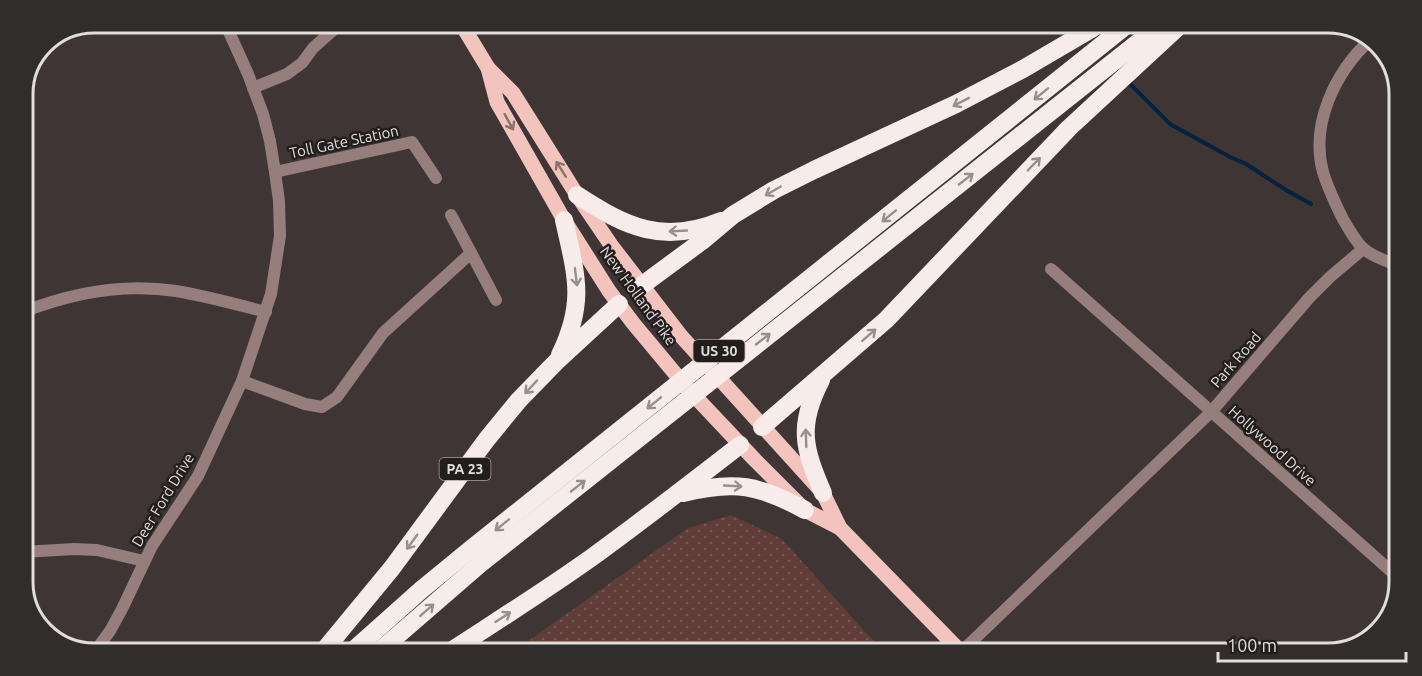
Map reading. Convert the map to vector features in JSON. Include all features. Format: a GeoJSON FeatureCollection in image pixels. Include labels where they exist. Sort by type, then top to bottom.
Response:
{"type":"FeatureCollection","features":[{"type":"Feature","properties":{"kind":"highway","name":"US 30"},"geometry":{"type":"LineString","coordinates":[[362,643],[471,549],[1117,33]]}},
{"type":"Feature","properties":{"kind":"highway","name":"US 30"},"geometry":{"type":"LineString","coordinates":[[389,643],[480,564],[1149,33]]}},
{"type":"Feature","properties":{"kind":"highway"},"geometry":{"type":"LineString","coordinates":[[762,427],[886,320],[1069,128],[1172,33]]}},
{"type":"Feature","properties":{"kind":"highway"},"geometry":{"type":"LineString","coordinates":[[577,195],[614,218],[654,231],[674,232],[713,224],[734,215],[794,180],[956,104],[1080,37]]}},
{"type":"Feature","properties":{"kind":"highway"},"geometry":{"type":"LineString","coordinates":[[641,286],[734,215]]}},
{"type":"Feature","properties":{"kind":"highway"},"geometry":{"type":"LineString","coordinates":[[556,362],[571,330],[577,295],[576,272],[564,220]]}},
{"type":"Feature","properties":{"kind":"highway","name":"PA 23"},"geometry":{"type":"LineString","coordinates":[[330,643],[392,568],[497,426],[519,400],[619,304]]}},
{"type":"Feature","properties":{"kind":"highway"},"geometry":{"type":"LineString","coordinates":[[823,494],[808,456],[806,437],[809,408],[825,373]]}},
{"type":"Feature","properties":{"kind":"highway"},"geometry":{"type":"LineString","coordinates":[[462,643],[589,559],[740,445]]}},
{"type":"Feature","properties":{"kind":"highway"},"geometry":{"type":"LineString","coordinates":[[676,495],[710,487],[741,486],[775,494],[805,510]]}},
{"type":"Feature","properties":{"kind":"main road","name":"New Holland Pike"},"geometry":{"type":"LineString","coordinates":[[467,33],[488,68],[513,93],[577,195],[641,286],[681,336],[823,494],[840,528],[953,643]]}},
{"type":"Feature","properties":{"kind":"main road","name":"New Holland Pike"},"geometry":{"type":"LineString","coordinates":[[488,68],[498,102],[564,220],[591,264],[658,355],[719,423],[805,510],[840,528]]}},
{"type":"Feature","properties":{"kind":"main road","name":"PA 23"},"geometry":{"type":"LineString","coordinates":[[619,304],[641,286]]}},
{"type":"Feature","properties":{"kind":"main road"},"geometry":{"type":"LineString","coordinates":[[740,445],[762,427]]}},
{"type":"Feature","properties":{"kind":"street","name":"Deer Ford Drive"},"geometry":{"type":"LineString","coordinates":[[101,643],[122,609],[152,546],[198,476],[208,456],[242,381],[266,312],[276,268],[280,236],[279,201],[270,141],[263,114],[229,33]]}},
{"type":"Feature","properties":{"kind":"street"},"geometry":{"type":"LineString","coordinates":[[253,88],[287,74],[302,63],[313,48],[330,33]]}},
{"type":"Feature","properties":{"kind":"street"},"geometry":{"type":"LineString","coordinates":[[1365,46],[1336,83],[1327,105],[1320,142],[1323,172],[1342,218],[1362,249],[1389,261]]}},
{"type":"Feature","properties":{"kind":"street","name":"Toll Gate Station"},"geometry":{"type":"LineString","coordinates":[[275,172],[412,142],[436,178]]}},
{"type":"Feature","properties":{"kind":"street"},"geometry":{"type":"LineString","coordinates":[[451,215],[496,300]]}},
{"type":"Feature","properties":{"kind":"street","name":"Park Road"},"geometry":{"type":"LineString","coordinates":[[969,643],[1211,412],[1309,298],[1362,249]]}},
{"type":"Feature","properties":{"kind":"street"},"geometry":{"type":"LineString","coordinates":[[242,381],[305,404],[322,407],[337,397],[383,333],[471,253]]}},
{"type":"Feature","properties":{"kind":"street","name":"Hollywood Drive"},"geometry":{"type":"LineString","coordinates":[[1051,269],[1389,569]]}},
{"type":"Feature","properties":{"kind":"street"},"geometry":{"type":"LineString","coordinates":[[33,308],[73,295],[104,290],[136,289],[183,292],[266,312]]}},
{"type":"Feature","properties":{"kind":"street","name":"Deer Ford Drive"},"geometry":{"type":"LineString","coordinates":[[33,551],[97,550],[144,561]]}},
{"type":"Feature","properties":{"kind":"shaded area"},"geometry":{"type":"Polygon","coordinates":[[[731,515],[782,539],[877,643],[525,643],[688,528],[731,515]]]}},
{"type":"Feature","properties":{"kind":"waterway"},"geometry":{"type":"LineString","coordinates":[[1063,33],[1067,36]]}},
{"type":"Feature","properties":{"kind":"waterway"},"geometry":{"type":"LineString","coordinates":[[1128,82],[1170,124],[1246,164],[1311,204]]}}]}
